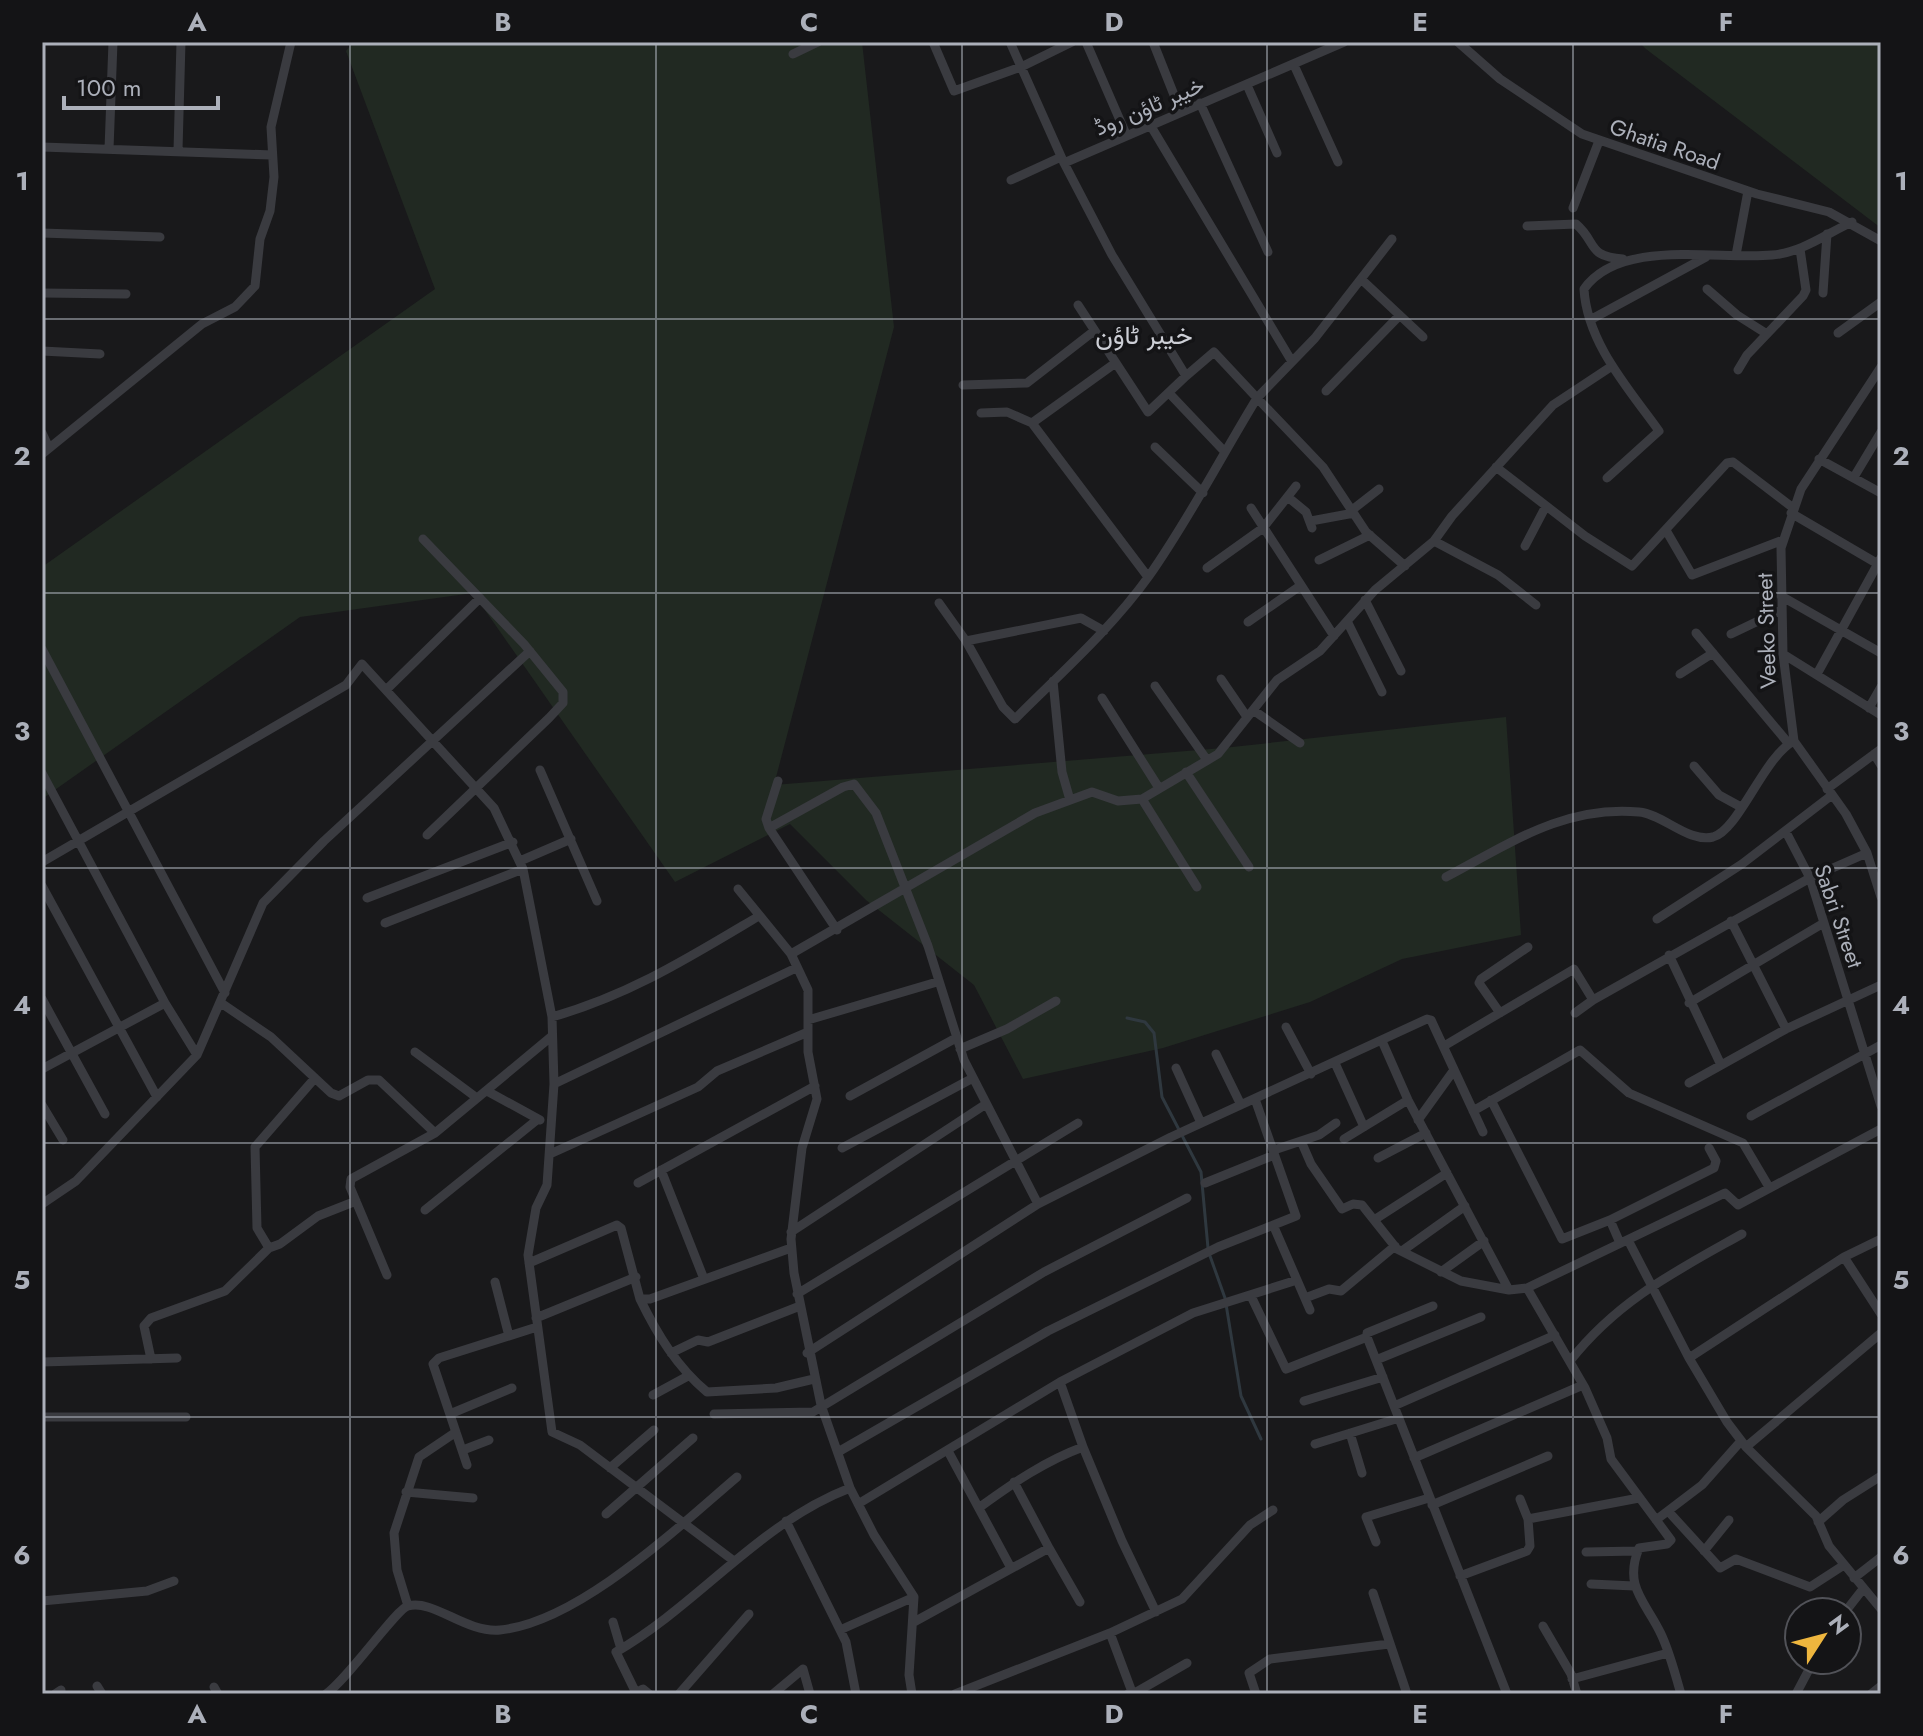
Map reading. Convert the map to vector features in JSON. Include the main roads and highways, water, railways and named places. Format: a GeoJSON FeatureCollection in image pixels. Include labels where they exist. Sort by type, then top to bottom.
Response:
{"type":"FeatureCollection","features":[{"type":"Feature","properties":{"kind":"waterway"},"geometry":{"type":"LineString","coordinates":[[1127,1018],[1145,1022],[1154,1033],[1162,1097],[1201,1172],[1208,1248]]}},
{"type":"Feature","properties":{"kind":"waterway"},"geometry":{"type":"LineString","coordinates":[[1210,1256],[1225,1298],[1241,1396],[1261,1439]]}},
{"type":"Feature","properties":{"kind":"district","name":"خیبر ٹاؤن"},"geometry":{"type":"Point","coordinates":[1144,335]}}]}
